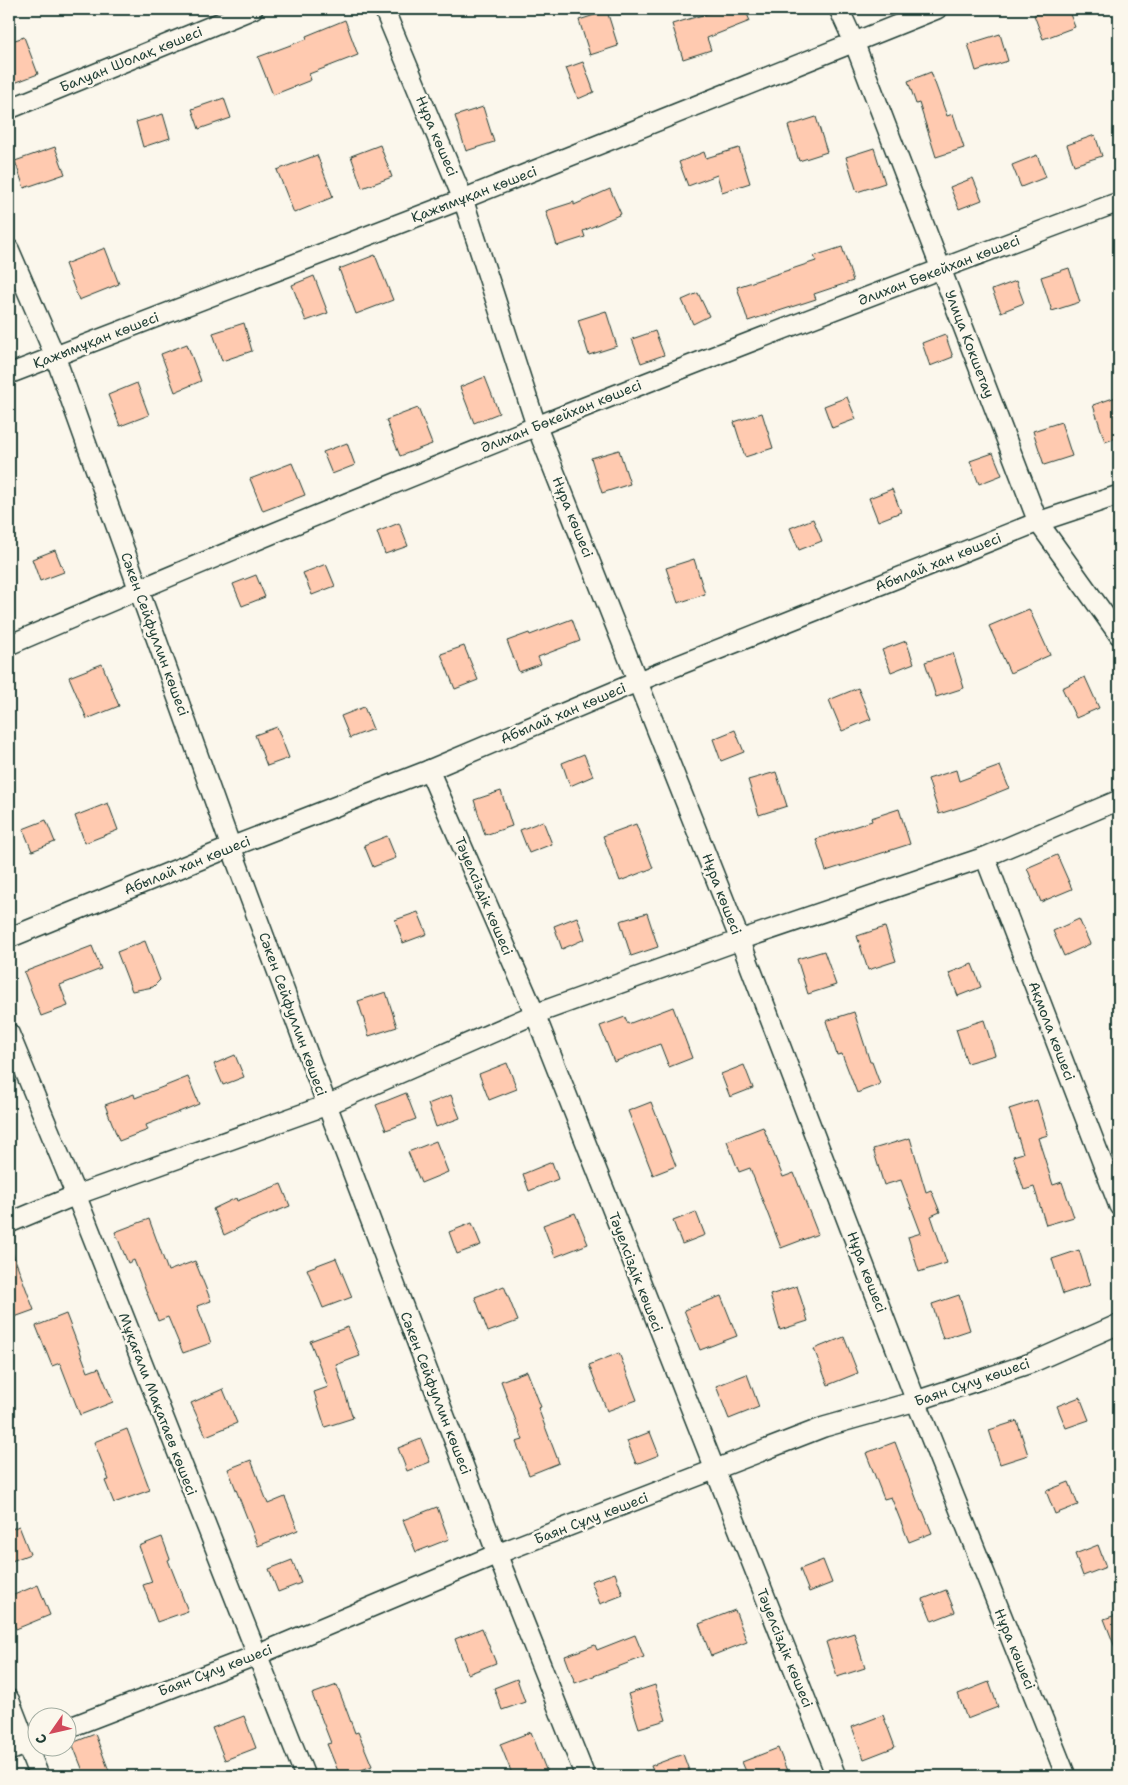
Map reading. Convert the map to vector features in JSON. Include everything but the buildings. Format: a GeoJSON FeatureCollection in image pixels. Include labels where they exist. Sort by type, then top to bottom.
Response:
{"type":"FeatureCollection","features":[{"type":"Feature","properties":{"kind":"street","name":"Балуан Шолақ көшесі"},"geometry":{"type":"LineString","coordinates":[[9,109],[253,9]]}},
{"type":"Feature","properties":{"kind":"street","name":"Нұра көшесі"},"geometry":{"type":"LineString","coordinates":[[384,9],[463,199],[536,425],[740,940],[916,1402],[1066,1776]]}},
{"type":"Feature","properties":{"kind":"street","name":"Улица Кокшетау"},"geometry":{"type":"LineString","coordinates":[[839,9],[854,42],[1038,522],[1119,635]]}},
{"type":"Feature","properties":{"kind":"street","name":"Қажымұқан көшесі"},"geometry":{"type":"LineString","coordinates":[[9,374],[463,199],[937,9]]}},
{"type":"Feature","properties":{"kind":"street","name":"Әлихан Бөкейхан көшесі"},"geometry":{"type":"LineString","coordinates":[[9,645],[139,589],[536,425],[941,268],[1119,202]]}},
{"type":"Feature","properties":{"kind":"street","name":"Сәкен Сейфуллин көшесі"},"geometry":{"type":"LineString","coordinates":[[9,249],[54,356],[231,847],[327,1105],[497,1554],[585,1776]]}},
{"type":"Feature","properties":{"kind":"street","name":"Абылай хан көшесі"},"geometry":{"type":"LineString","coordinates":[[9,938],[231,847],[429,770],[638,682],[1038,522],[1119,496]]}},
{"type":"Feature","properties":{"kind":"street","name":"Тәуелсіздік көшесі"},"geometry":{"type":"LineString","coordinates":[[429,770],[534,1014],[836,1776]]}},
{"type":"Feature","properties":{"kind":"street"},"geometry":{"type":"LineString","coordinates":[[9,1223],[76,1195],[327,1105],[534,1014],[740,940],[985,857],[1119,800]]}},
{"type":"Feature","properties":{"kind":"street","name":"Ақмола көшесі"},"geometry":{"type":"LineString","coordinates":[[985,857],[1119,1206]]}},
{"type":"Feature","properties":{"kind":"street","name":"Мұқағали Мақатаев көшесі"},"geometry":{"type":"LineString","coordinates":[[9,1034],[76,1195],[306,1776]]}},
{"type":"Feature","properties":{"kind":"street","name":"Баян Сұлу көшесі"},"geometry":{"type":"LineString","coordinates":[[78,1724],[257,1655],[497,1554],[824,1427],[916,1402],[1031,1363],[1119,1324]]}},
{"type":"Feature","properties":{"kind":"street"},"geometry":{"type":"LineString","coordinates":[[9,1699],[28,1735]]}},
{"type":"Feature","properties":{"kind":"street"},"geometry":{"type":"LineString","coordinates":[[9,1752],[28,1744]]}},
{"type":"Feature","properties":{"kind":"street"},"geometry":{"type":"LineString","coordinates":[[35,1758],[39,1776]]}}]}
